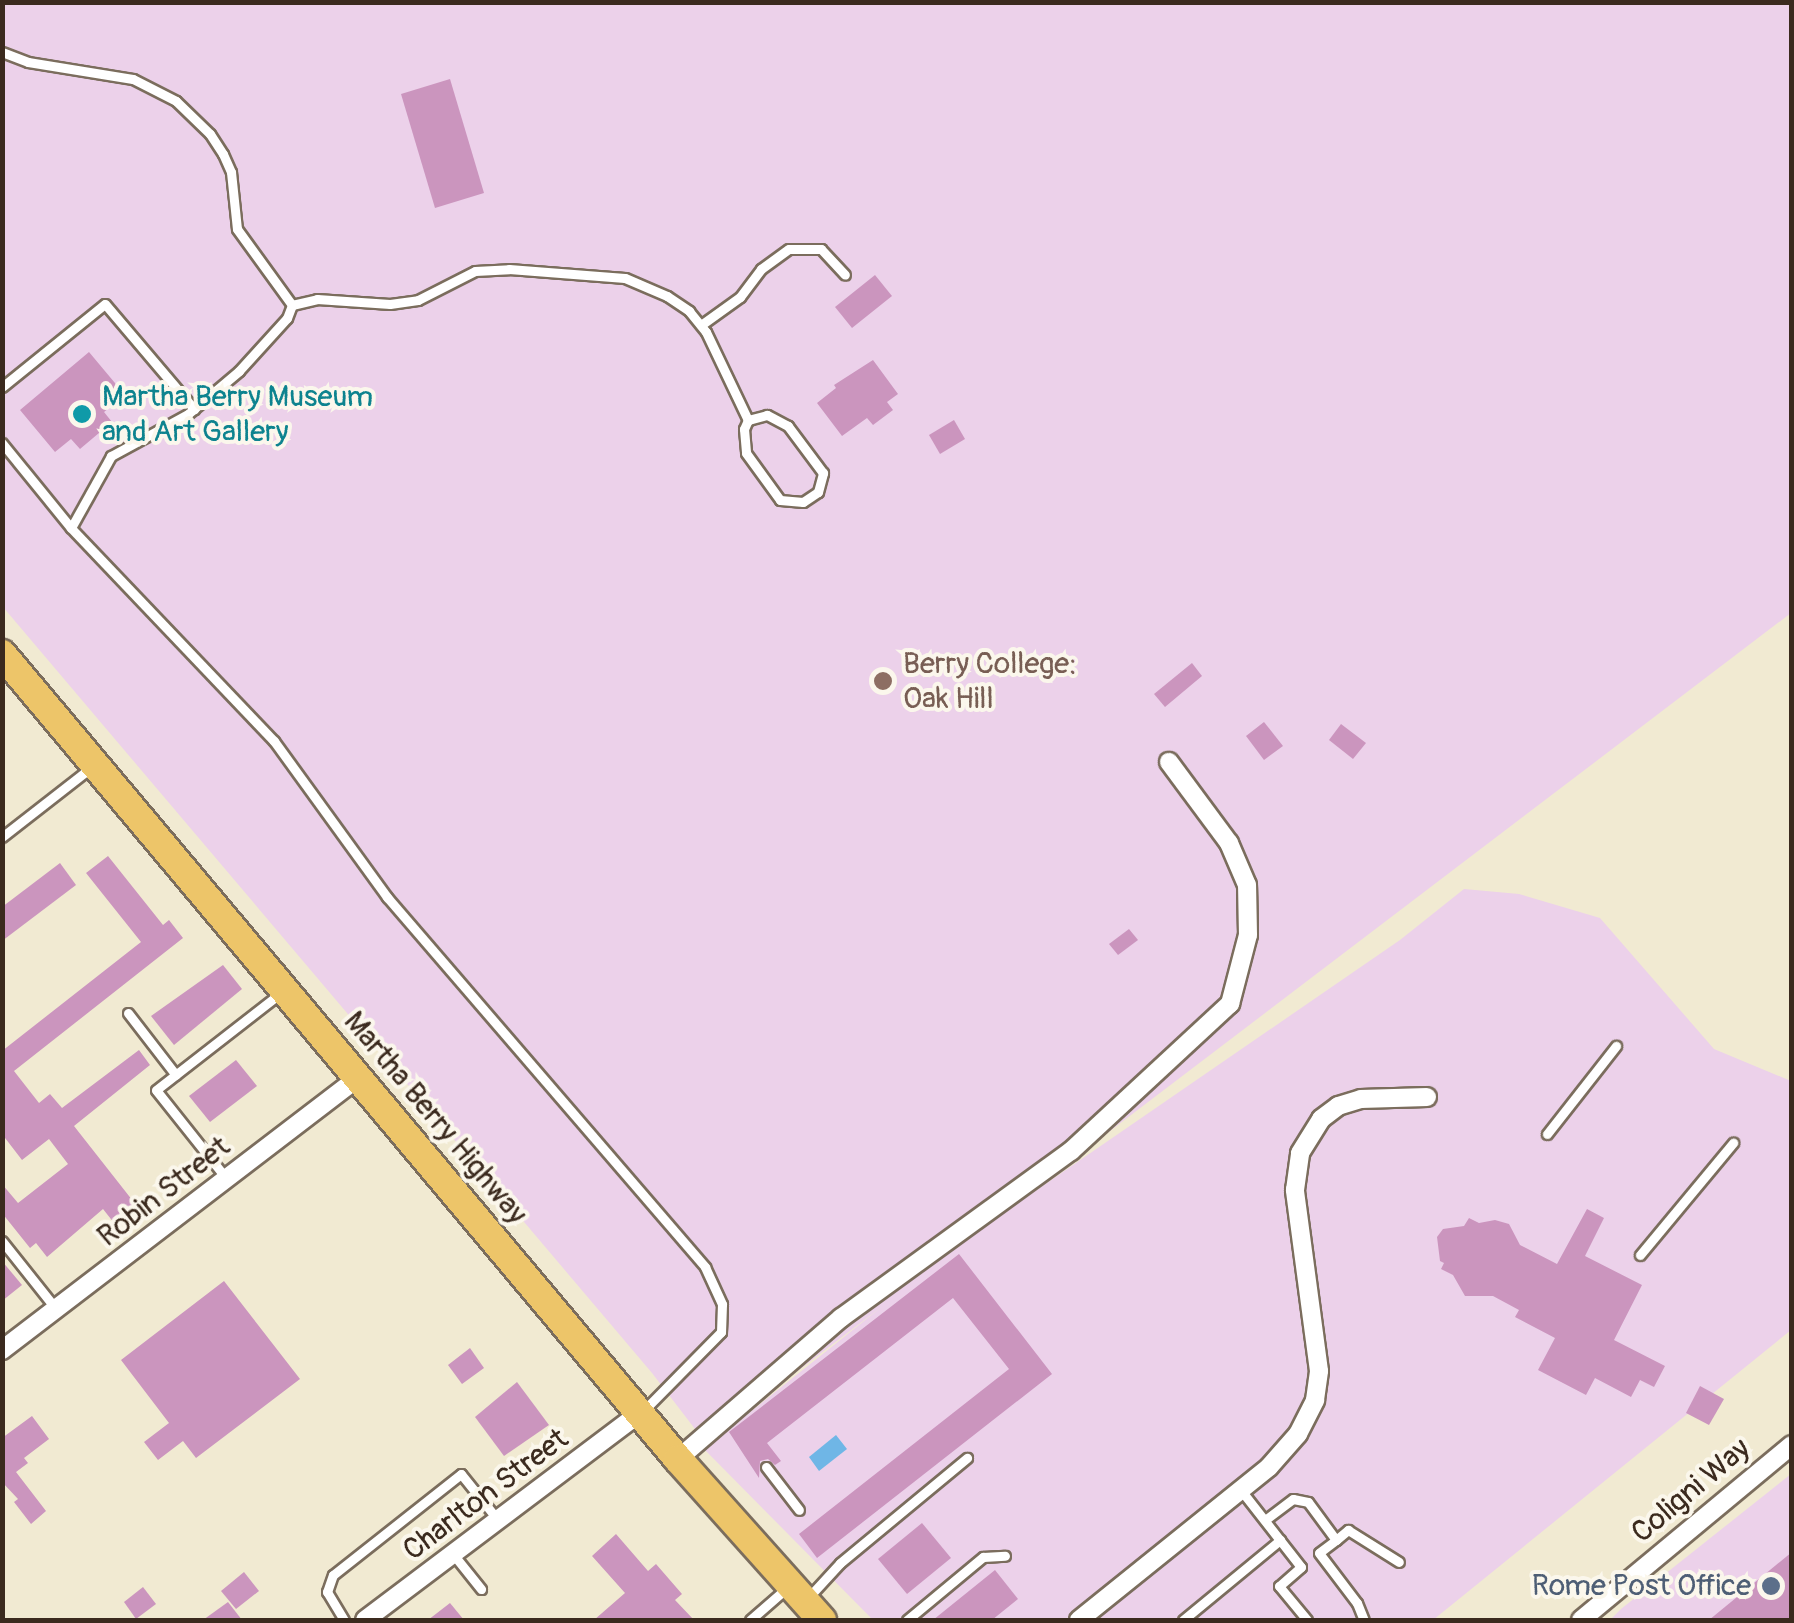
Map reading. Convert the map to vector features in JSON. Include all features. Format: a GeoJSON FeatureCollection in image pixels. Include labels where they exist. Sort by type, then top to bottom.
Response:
{"type":"FeatureCollection","features":[{"type":"Feature","properties":{"kind":"main road","name":"Martha Berry Highway"},"geometry":{"type":"LineString","coordinates":[[2,654],[678,1459],[806,1602]]}},
{"type":"Feature","properties":{"kind":"street"},"geometry":{"type":"LineString","coordinates":[[678,1459],[841,1318],[1071,1151],[1230,1004],[1248,935],[1247,885],[1230,843],[1168,762]]}},
{"type":"Feature","properties":{"kind":"street","name":"Robin Street"},"geometry":{"type":"LineString","coordinates":[[2,1350],[358,1078]]}},
{"type":"Feature","properties":{"kind":"street"},"geometry":{"type":"LineString","coordinates":[[1080,1620],[1291,1444],[1311,1412],[1317,1390],[1316,1340],[1295,1190],[1300,1153],[1322,1119],[1348,1102],[1427,1096]]}},
{"type":"Feature","properties":{"kind":"street","name":"Charlton Street"},"geometry":{"type":"LineString","coordinates":[[377,1617],[453,1554],[640,1413]]}},
{"type":"Feature","properties":{"kind":"street","name":"Coligni Way"},"geometry":{"type":"LineString","coordinates":[[1582,1620],[1792,1444]]}},
{"type":"Feature","properties":{"kind":"lane"},"geometry":{"type":"LineString","coordinates":[[2,52],[28,62],[133,79],[176,101],[210,134],[224,154],[237,229],[292,305]]}},
{"type":"Feature","properties":{"kind":"lane"},"geometry":{"type":"LineString","coordinates":[[701,325],[740,296],[774,256],[789,249],[821,249],[845,275]]}},
{"type":"Feature","properties":{"kind":"lane"},"geometry":{"type":"LineString","coordinates":[[70,528],[111,456],[194,409],[266,345],[292,305],[318,298],[390,304],[418,300],[458,276],[509,269],[625,278],[667,296],[701,325],[717,348],[748,420],[744,429],[746,453],[780,500],[803,502],[818,492],[822,473],[788,426],[767,414],[748,420]]}},
{"type":"Feature","properties":{"kind":"lane"},"geometry":{"type":"LineString","coordinates":[[2,386],[105,304],[194,409]]}},
{"type":"Feature","properties":{"kind":"lane"},"geometry":{"type":"LineString","coordinates":[[2,443],[70,528],[274,740],[388,897],[705,1267],[722,1304],[721,1332],[640,1413]]}},
{"type":"Feature","properties":{"kind":"lane"},"geometry":{"type":"LineString","coordinates":[[2,837],[95,765]]}},
{"type":"Feature","properties":{"kind":"lane"},"geometry":{"type":"LineString","coordinates":[[226,1178],[156,1090],[284,990]]}},
{"type":"Feature","properties":{"kind":"lane"},"geometry":{"type":"LineString","coordinates":[[128,1013],[176,1074]]}},
{"type":"Feature","properties":{"kind":"lane"},"geometry":{"type":"LineString","coordinates":[[1547,1134],[1616,1046]]}},
{"type":"Feature","properties":{"kind":"lane"},"geometry":{"type":"LineString","coordinates":[[1640,1255],[1733,1143]]}},
{"type":"Feature","properties":{"kind":"lane"},"geometry":{"type":"LineString","coordinates":[[2,1241],[56,1309]]}},
{"type":"Feature","properties":{"kind":"lane"},"geometry":{"type":"LineString","coordinates":[[750,1620],[806,1602],[840,1563],[967,1458]]}},
{"type":"Feature","properties":{"kind":"lane"},"geometry":{"type":"LineString","coordinates":[[766,1468],[799,1510]]}},
{"type":"Feature","properties":{"kind":"lane"},"geometry":{"type":"LineString","coordinates":[[344,1620],[327,1592],[333,1574],[461,1474],[498,1520]]}},
{"type":"Feature","properties":{"kind":"lane"},"geometry":{"type":"LineString","coordinates":[[1240,1488],[1302,1568]]}},
{"type":"Feature","properties":{"kind":"lane"},"geometry":{"type":"LineString","coordinates":[[1265,1520],[1290,1501],[1303,1500],[1336,1540]]}},
{"type":"Feature","properties":{"kind":"lane"},"geometry":{"type":"LineString","coordinates":[[1307,1620],[1280,1586],[1348,1530],[1399,1562]]}},
{"type":"Feature","properties":{"kind":"lane"},"geometry":{"type":"LineString","coordinates":[[1184,1620],[1280,1540]]}},
{"type":"Feature","properties":{"kind":"lane"},"geometry":{"type":"LineString","coordinates":[[453,1554],[481,1590]]}},
{"type":"Feature","properties":{"kind":"lane"},"geometry":{"type":"LineString","coordinates":[[1319,1554],[1357,1603],[1364,1620]]}},
{"type":"Feature","properties":{"kind":"lane"},"geometry":{"type":"LineString","coordinates":[[906,1620],[983,1557],[1005,1556]]}},
{"type":"Feature","properties":{"kind":"shaded area","name":"Berry College: Oak Hill"},"geometry":{"type":"Polygon","coordinates":[[[2,3],[1791,3],[1791,613],[993,1220],[1400,940],[1464,889],[1519,894],[1600,918],[1714,1049],[1791,1081],[1791,1330],[1433,1620],[873,1620],[704,1449],[884,1305],[705,1442],[652,1373],[3,607],[2,3]]]}},
{"type":"Feature","properties":{"kind":"shaded area"},"geometry":{"type":"Polygon","coordinates":[[[1791,1474],[1791,1620],[1610,1620],[1621,1609],[1791,1474]]]}},
{"type":"Feature","properties":{"kind":"water"},"geometry":{"type":"Polygon","coordinates":[[[836,1435],[847,1449],[819,1471],[809,1457],[836,1435]]]}},
{"type":"Feature","properties":{"kind":"building"},"geometry":{"type":"Polygon","coordinates":[[[450,79],[484,193],[435,208],[401,94],[450,79]]]}},
{"type":"Feature","properties":{"kind":"building"},"geometry":{"type":"Polygon","coordinates":[[[875,275],[892,296],[852,328],[835,307],[875,275]]]}},
{"type":"Feature","properties":{"kind":"building"},"geometry":{"type":"Polygon","coordinates":[[[89,352],[125,395],[104,412],[112,422],[80,449],[71,439],[55,452],[20,410],[89,352]]]}},
{"type":"Feature","properties":{"kind":"building"},"geometry":{"type":"Polygon","coordinates":[[[873,360],[898,394],[887,402],[893,410],[873,425],[867,418],[842,436],[817,403],[836,388],[834,385],[873,360]]]}},
{"type":"Feature","properties":{"kind":"building"},"geometry":{"type":"Polygon","coordinates":[[[954,420],[965,439],[940,454],[929,435],[954,420]]]}},
{"type":"Feature","properties":{"kind":"building"},"geometry":{"type":"Polygon","coordinates":[[[1192,663],[1202,676],[1165,707],[1154,694],[1192,663]]]}},
{"type":"Feature","properties":{"kind":"building"},"geometry":{"type":"Polygon","coordinates":[[[1264,722],[1283,746],[1264,760],[1246,736],[1264,722]]]}},
{"type":"Feature","properties":{"kind":"building"},"geometry":{"type":"Polygon","coordinates":[[[1341,724],[1366,743],[1353,759],[1329,740],[1341,724]]]}},
{"type":"Feature","properties":{"kind":"building"},"geometry":{"type":"Polygon","coordinates":[[[108,856],[163,925],[169,920],[183,938],[14,1071],[39,1103],[50,1094],[62,1108],[139,1050],[150,1065],[74,1126],[140,1210],[118,1228],[103,1209],[47,1257],[36,1243],[30,1248],[2,1213],[2,1184],[18,1203],[68,1164],[49,1139],[22,1160],[2,1134],[2,1051],[141,942],[86,873],[108,856]]]}},
{"type":"Feature","properties":{"kind":"building"},"geometry":{"type":"Polygon","coordinates":[[[60,863],[76,885],[2,941],[2,907],[60,863]]]}},
{"type":"Feature","properties":{"kind":"building"},"geometry":{"type":"Polygon","coordinates":[[[1129,929],[1138,940],[1118,955],[1109,944],[1129,929]]]}},
{"type":"Feature","properties":{"kind":"building"},"geometry":{"type":"Polygon","coordinates":[[[223,965],[242,989],[174,1045],[151,1016],[223,965]]]}},
{"type":"Feature","properties":{"kind":"building"},"geometry":{"type":"Polygon","coordinates":[[[236,1060],[257,1086],[210,1122],[189,1096],[236,1060]]]}},
{"type":"Feature","properties":{"kind":"building"},"geometry":{"type":"Polygon","coordinates":[[[1587,1209],[1604,1218],[1585,1256],[1642,1285],[1614,1340],[1665,1366],[1654,1387],[1640,1380],[1631,1397],[1595,1378],[1586,1395],[1538,1370],[1555,1338],[1515,1317],[1519,1310],[1493,1296],[1465,1296],[1453,1275],[1441,1269],[1444,1263],[1440,1261],[1437,1237],[1443,1229],[1464,1226],[1469,1218],[1479,1223],[1495,1220],[1509,1224],[1520,1245],[1557,1264],[1587,1209]]]}},
{"type":"Feature","properties":{"kind":"building"},"geometry":{"type":"Polygon","coordinates":[[[959,1254],[1052,1374],[817,1558],[799,1534],[1009,1369],[953,1298],[767,1443],[781,1461],[775,1465],[768,1459],[760,1461],[759,1478],[729,1432],[959,1254]]]}},
{"type":"Feature","properties":{"kind":"building"},"geometry":{"type":"Polygon","coordinates":[[[2,1261],[22,1285],[2,1301],[2,1261]]]}},
{"type":"Feature","properties":{"kind":"building"},"geometry":{"type":"Polygon","coordinates":[[[224,1281],[300,1379],[196,1458],[183,1441],[158,1460],[144,1442],[169,1423],[121,1360],[224,1281]]]}},
{"type":"Feature","properties":{"kind":"building"},"geometry":{"type":"Polygon","coordinates":[[[470,1348],[484,1368],[462,1384],[448,1365],[470,1348]]]}},
{"type":"Feature","properties":{"kind":"building"},"geometry":{"type":"Polygon","coordinates":[[[517,1382],[549,1425],[504,1456],[475,1417],[517,1382]]]}},
{"type":"Feature","properties":{"kind":"building"},"geometry":{"type":"Polygon","coordinates":[[[1700,1386],[1724,1399],[1709,1425],[1686,1413],[1700,1386]]]}},
{"type":"Feature","properties":{"kind":"building"},"geometry":{"type":"Polygon","coordinates":[[[32,1416],[49,1439],[24,1458],[28,1463],[16,1472],[46,1511],[31,1524],[14,1502],[18,1499],[2,1482],[2,1438],[32,1416]]]}},
{"type":"Feature","properties":{"kind":"building"},"geometry":{"type":"Polygon","coordinates":[[[922,1523],[951,1558],[907,1594],[878,1559],[922,1523]]]}},
{"type":"Feature","properties":{"kind":"building"},"geometry":{"type":"Polygon","coordinates":[[[616,1534],[648,1571],[656,1564],[682,1594],[675,1600],[694,1620],[594,1620],[625,1593],[592,1556],[616,1534]]]}},
{"type":"Feature","properties":{"kind":"building","name":"Rome Post Office"},"geometry":{"type":"Polygon","coordinates":[[[1792,1552],[1792,1620],[1709,1620],[1792,1552]]]}},
{"type":"Feature","properties":{"kind":"building"},"geometry":{"type":"Polygon","coordinates":[[[995,1570],[1018,1599],[992,1620],[933,1620],[995,1570]]]}},
{"type":"Feature","properties":{"kind":"building"},"geometry":{"type":"Polygon","coordinates":[[[244,1572],[259,1591],[236,1609],[221,1591],[244,1572]]]}},
{"type":"Feature","properties":{"kind":"building"},"geometry":{"type":"Polygon","coordinates":[[[143,1587],[156,1604],[136,1619],[124,1602],[143,1587]]]}},
{"type":"Feature","properties":{"kind":"building"},"geometry":{"type":"Polygon","coordinates":[[[228,1602],[242,1620],[203,1620],[228,1602]]]}},
{"type":"Feature","properties":{"kind":"building"},"geometry":{"type":"Polygon","coordinates":[[[450,1603],[464,1620],[428,1620],[450,1603]]]}},
{"type":"Feature","properties":{"kind":"place","name":"Martha Berry Museum and Art Gallery"},"geometry":{"type":"Point","coordinates":[82,414]}},
{"type":"Feature","properties":{"kind":"place","name":"Berry College: Oak Hill"},"geometry":{"type":"Point","coordinates":[883,681]}},
{"type":"Feature","properties":{"kind":"place","name":"Rome Post Office"},"geometry":{"type":"Point","coordinates":[1771,1586]}}]}
